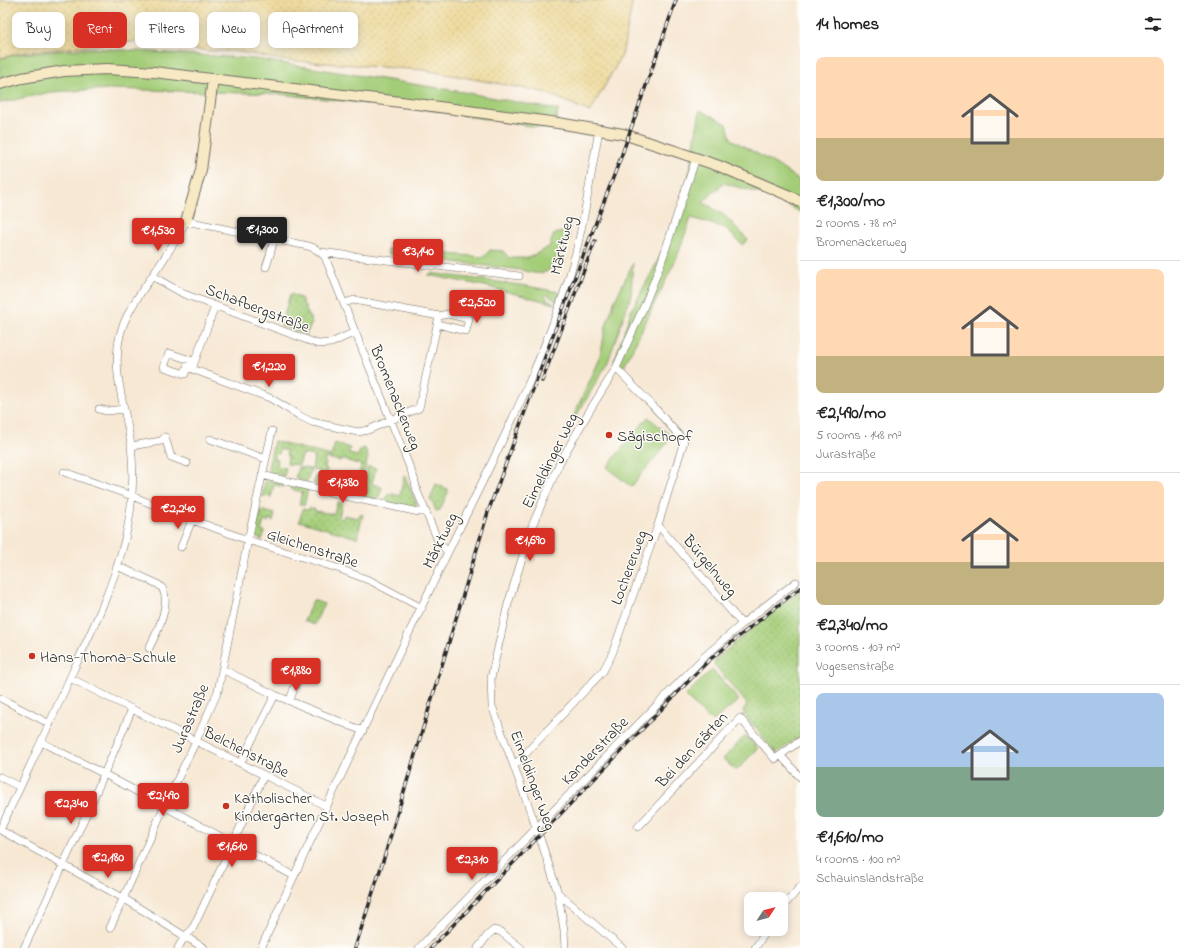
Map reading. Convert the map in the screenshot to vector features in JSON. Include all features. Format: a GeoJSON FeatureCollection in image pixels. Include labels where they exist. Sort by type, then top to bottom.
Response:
{"type":"FeatureCollection","features":[{"type":"Feature","properties":{"kind":"street"},"geometry":{"type":"LineString","coordinates":[[0,84],[22,78],[64,71],[107,69],[154,72],[558,123],[623,134],[696,158],[790,196],[800,202]]}},
{"type":"Feature","properties":{"kind":"street"},"geometry":{"type":"LineString","coordinates":[[204,948],[123,898],[0,830],[102,608],[122,549],[132,496],[131,446],[119,384],[117,359],[120,336],[125,318],[142,290],[173,246],[186,221],[201,170],[213,79]]}},
{"type":"Feature","properties":{"kind":"street","name":"Märktweg"},"geometry":{"type":"LineString","coordinates":[[261,948],[326,806],[500,447],[545,345],[574,258],[600,130]]}},
{"type":"Feature","properties":{"kind":"street","name":"Eimeldinger Weg"},"geometry":{"type":"LineString","coordinates":[[565,948],[564,930],[558,893],[492,706],[491,678],[508,604],[532,526],[560,462],[616,368],[645,304],[661,263],[696,158]]}},
{"type":"Feature","properties":{"kind":"street"},"geometry":{"type":"LineString","coordinates":[[186,221],[308,246],[316,248],[320,252],[519,276]]}},
{"type":"Feature","properties":{"kind":"street"},"geometry":{"type":"LineString","coordinates":[[266,267],[274,240]]}},
{"type":"Feature","properties":{"kind":"street","name":"Bromenackerweg"},"geometry":{"type":"LineString","coordinates":[[320,252],[325,257],[344,303],[414,478],[417,491],[439,543],[448,552]]}},
{"type":"Feature","properties":{"kind":"street","name":"Schafbergstraße"},"geometry":{"type":"LineString","coordinates":[[152,276],[184,294],[318,344],[331,343],[355,332]]}},
{"type":"Feature","properties":{"kind":"street"},"geometry":{"type":"LineString","coordinates":[[344,303],[354,300],[439,316],[448,314],[469,319],[466,331],[437,324]]}},
{"type":"Feature","properties":{"kind":"street"},"geometry":{"type":"LineString","coordinates":[[215,306],[190,368],[270,398],[312,422],[360,432],[419,408],[439,316]]}},
{"type":"Feature","properties":{"kind":"street","name":"Lochererweg"},"geometry":{"type":"LineString","coordinates":[[514,766],[603,671],[612,654],[658,525],[684,441],[616,368]]}},
{"type":"Feature","properties":{"kind":"street"},"geometry":{"type":"LineString","coordinates":[[99,409],[107,411],[124,409]]}},
{"type":"Feature","properties":{"kind":"street","name":"Jurastraße"},"geometry":{"type":"LineString","coordinates":[[110,928],[218,691],[248,540],[272,430]]}},
{"type":"Feature","properties":{"kind":"street"},"geometry":{"type":"LineString","coordinates":[[131,446],[161,441],[165,438],[171,457],[187,463]]}},
{"type":"Feature","properties":{"kind":"street"},"geometry":{"type":"LineString","coordinates":[[210,439],[266,459]]}},
{"type":"Feature","properties":{"kind":"street","name":"Gleichenstraße"},"geometry":{"type":"LineString","coordinates":[[64,472],[248,540],[353,574],[371,581],[422,608]]}},
{"type":"Feature","properties":{"kind":"street"},"geometry":{"type":"LineString","coordinates":[[262,475],[365,500],[419,512],[426,512]]}},
{"type":"Feature","properties":{"kind":"street"},"geometry":{"type":"LineString","coordinates":[[181,547],[192,520]]}},
{"type":"Feature","properties":{"kind":"street","name":"Bürgelnweg"},"geometry":{"type":"LineString","coordinates":[[658,525],[708,582],[742,624]]}},
{"type":"Feature","properties":{"kind":"street"},"geometry":{"type":"LineString","coordinates":[[116,566],[160,586],[164,594],[164,610],[159,630],[149,648]]}},
{"type":"Feature","properties":{"kind":"street","name":"Kanderstraße"},"geometry":{"type":"LineString","coordinates":[[419,948],[704,657],[742,624],[796,582]]}},
{"type":"Feature","properties":{"kind":"street"},"geometry":{"type":"LineString","coordinates":[[222,669],[275,695],[362,731]]}},
{"type":"Feature","properties":{"kind":"street"},"geometry":{"type":"LineString","coordinates":[[290,700],[301,669]]}},
{"type":"Feature","properties":{"kind":"street","name":"Belchenstraße"},"geometry":{"type":"LineString","coordinates":[[70,678],[326,806]]}},
{"type":"Feature","properties":{"kind":"street"},"geometry":{"type":"LineString","coordinates":[[240,762],[275,695]]}},
{"type":"Feature","properties":{"kind":"street"},"geometry":{"type":"LineString","coordinates":[[0,698],[50,724]]}},
{"type":"Feature","properties":{"kind":"street"},"geometry":{"type":"LineString","coordinates":[[24,948],[63,865],[132,709]]}},
{"type":"Feature","properties":{"kind":"street","name":"Bei den Gärten"},"geometry":{"type":"LineString","coordinates":[[638,827],[740,718],[775,759],[781,756]]}},
{"type":"Feature","properties":{"kind":"street"},"geometry":{"type":"LineString","coordinates":[[800,741],[781,756],[800,777]]}},
{"type":"Feature","properties":{"kind":"street"},"geometry":{"type":"LineString","coordinates":[[41,742],[104,774],[294,876]]}},
{"type":"Feature","properties":{"kind":"street"},"geometry":{"type":"LineString","coordinates":[[178,948],[185,936],[192,930],[264,775]]}},
{"type":"Feature","properties":{"kind":"street"},"geometry":{"type":"LineString","coordinates":[[0,777],[20,787]]}},
{"type":"Feature","properties":{"kind":"street"},"geometry":{"type":"LineString","coordinates":[[788,901],[800,887]]}},
{"type":"Feature","properties":{"kind":"street"},"geometry":{"type":"LineString","coordinates":[[558,893],[622,948]]}},
{"type":"Feature","properties":{"kind":"street"},"geometry":{"type":"LineString","coordinates":[[478,948],[494,930],[501,932],[521,948]]}},
{"type":"Feature","properties":{"kind":"street"},"geometry":{"type":"LineString","coordinates":[[755,948],[763,936]]}},
{"type":"Feature","properties":{"kind":"green space"},"geometry":{"type":"Polygon","coordinates":[[[94,48],[256,59],[463,92],[558,110],[555,130],[430,110],[278,94],[110,89],[51,92],[0,103],[0,59],[18,54],[94,48]]]}},
{"type":"Feature","properties":{"kind":"green space"},"geometry":{"type":"Polygon","coordinates":[[[700,110],[727,124],[731,139],[777,165],[800,181],[800,212],[775,198],[724,183],[703,202],[725,216],[748,240],[742,245],[726,228],[691,218],[677,257],[623,369],[614,361],[631,311],[663,251],[684,203],[700,110]]]}},
{"type":"Feature","properties":{"kind":"green space"},"geometry":{"type":"Polygon","coordinates":[[[568,231],[570,238],[548,271],[541,273],[387,254],[388,249],[484,257],[490,250],[503,251],[509,258],[528,258],[549,247],[554,234],[568,231]]]}},
{"type":"Feature","properties":{"kind":"green space"},"geometry":{"type":"Polygon","coordinates":[[[633,263],[631,295],[608,362],[573,422],[571,421],[598,363],[605,329],[614,302],[633,263]]]}},
{"type":"Feature","properties":{"kind":"green space"},"geometry":{"type":"Polygon","coordinates":[[[432,273],[559,292],[558,303],[547,294],[545,297],[555,304],[485,286],[428,275],[432,273]]]}},
{"type":"Feature","properties":{"kind":"green space"},"geometry":{"type":"Polygon","coordinates":[[[290,294],[301,298],[312,323],[306,335],[281,326],[290,294]]]}},
{"type":"Feature","properties":{"kind":"green space"},"geometry":{"type":"Polygon","coordinates":[[[648,417],[672,437],[631,487],[607,467],[648,417]]]}},
{"type":"Feature","properties":{"kind":"green space"},"geometry":{"type":"Polygon","coordinates":[[[274,441],[331,456],[335,443],[350,448],[349,454],[358,456],[360,450],[365,448],[368,457],[358,495],[342,491],[345,484],[356,486],[361,465],[341,459],[340,461],[327,458],[324,461],[326,463],[325,468],[327,469],[326,473],[334,475],[331,489],[313,484],[316,476],[319,477],[320,472],[312,469],[314,456],[303,454],[299,465],[287,464],[287,451],[280,449],[279,454],[276,453],[274,459],[278,460],[277,466],[286,468],[284,476],[271,473],[268,468],[274,441]]]}},
{"type":"Feature","properties":{"kind":"green space"},"geometry":{"type":"Polygon","coordinates":[[[298,467],[311,469],[307,482],[295,479],[298,467]]]}},
{"type":"Feature","properties":{"kind":"green space"},"geometry":{"type":"Polygon","coordinates":[[[368,467],[376,468],[372,484],[382,487],[379,497],[376,499],[360,496],[368,467]]]}},
{"type":"Feature","properties":{"kind":"green space"},"geometry":{"type":"Polygon","coordinates":[[[404,476],[417,505],[414,508],[387,502],[386,499],[389,493],[400,496],[404,476]]]}},
{"type":"Feature","properties":{"kind":"green space"},"geometry":{"type":"Polygon","coordinates":[[[268,480],[285,484],[284,487],[274,485],[271,497],[262,496],[265,482],[268,480]]]}},
{"type":"Feature","properties":{"kind":"green space"},"geometry":{"type":"Polygon","coordinates":[[[436,484],[447,489],[448,492],[440,510],[436,511],[430,500],[436,484]]]}},
{"type":"Feature","properties":{"kind":"green space"},"geometry":{"type":"Polygon","coordinates":[[[291,485],[308,489],[304,506],[299,504],[302,492],[290,489],[291,485]]]}},
{"type":"Feature","properties":{"kind":"green space"},"geometry":{"type":"Polygon","coordinates":[[[337,502],[342,503],[339,518],[343,519],[344,515],[358,518],[360,514],[363,515],[357,538],[299,521],[303,509],[308,510],[309,508],[315,509],[315,511],[334,514],[337,502]]]}},
{"type":"Feature","properties":{"kind":"green space"},"geometry":{"type":"Polygon","coordinates":[[[260,510],[275,514],[273,521],[269,519],[268,522],[264,521],[261,531],[265,532],[262,540],[254,536],[260,510]]]}},
{"type":"Feature","properties":{"kind":"green space"},"geometry":{"type":"Polygon","coordinates":[[[800,590],[800,737],[776,753],[744,714],[743,711],[747,704],[714,664],[715,660],[765,617],[800,590]]]}},
{"type":"Feature","properties":{"kind":"green space"},"geometry":{"type":"Polygon","coordinates":[[[313,600],[324,604],[314,625],[304,621],[313,600]]]}},
{"type":"Feature","properties":{"kind":"green space"},"geometry":{"type":"Polygon","coordinates":[[[712,669],[739,700],[712,722],[685,696],[712,669]]]}},
{"type":"Feature","properties":{"kind":"green space"},"geometry":{"type":"Polygon","coordinates":[[[745,736],[758,748],[736,771],[723,759],[745,736]]]}},
{"type":"Feature","properties":{"kind":"sand"},"geometry":{"type":"Polygon","coordinates":[[[0,0],[633,0],[622,55],[590,112],[544,92],[424,70],[282,60],[235,51],[207,51],[187,48],[199,48],[199,12],[135,12],[135,41],[127,42],[127,12],[73,12],[73,48],[19,53],[0,58],[0,0]]]}},
{"type":"Feature","properties":{"kind":"railway"},"geometry":{"type":"LineString","coordinates":[[355,948],[384,858],[488,512],[553,335],[621,157],[676,0]]}},
{"type":"Feature","properties":{"kind":"railway"},"geometry":{"type":"LineString","coordinates":[[542,381],[595,241]]}},
{"type":"Feature","properties":{"kind":"railway"},"geometry":{"type":"LineString","coordinates":[[431,948],[708,661],[800,588]]}},
{"type":"Feature","properties":{"kind":"place","name":"Sägischopf"},"geometry":{"type":"Point","coordinates":[609,435]}},
{"type":"Feature","properties":{"kind":"place","name":"Hans-Thoma-Schule"},"geometry":{"type":"Point","coordinates":[32,656]}},
{"type":"Feature","properties":{"kind":"place","name":"Katholischer Kindergarten St. Joseph"},"geometry":{"type":"Point","coordinates":[226,806]}}]}
